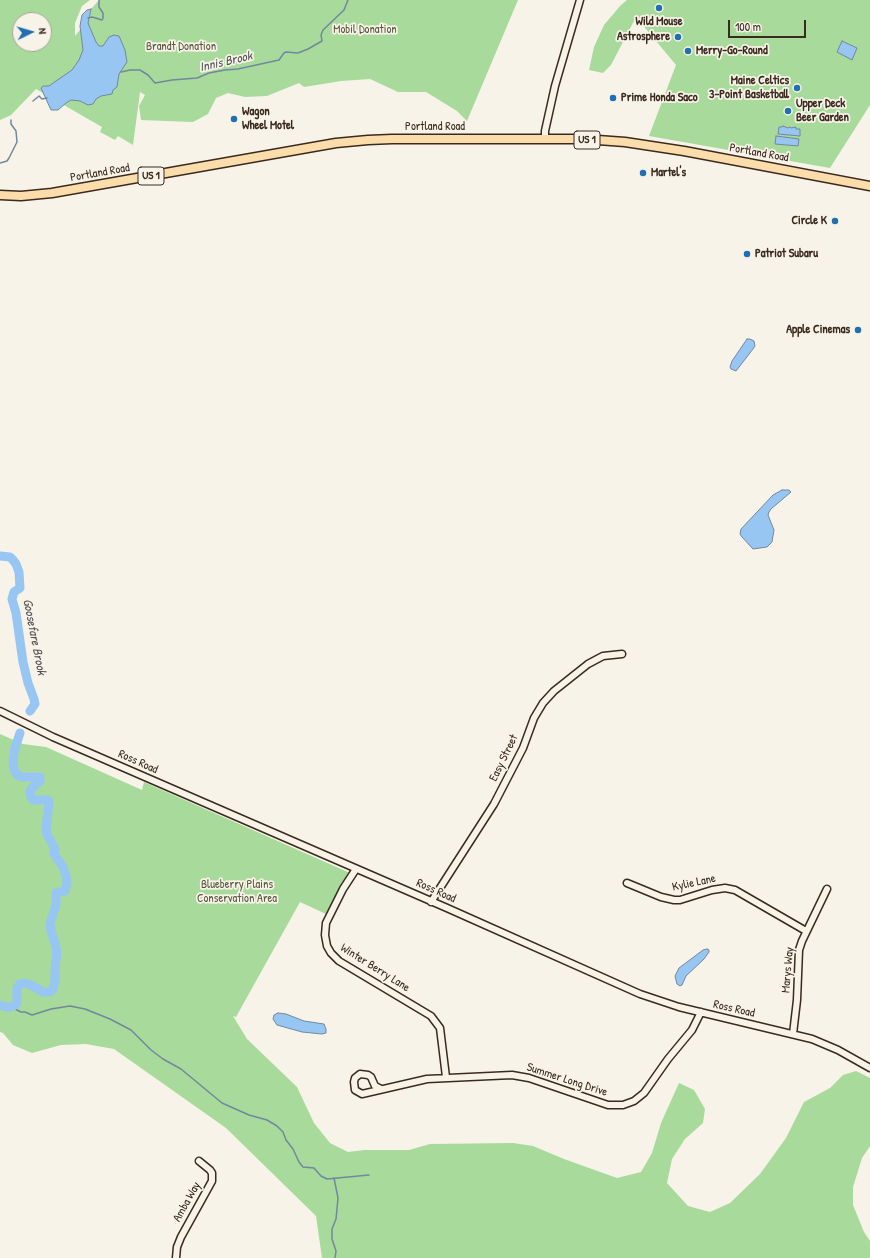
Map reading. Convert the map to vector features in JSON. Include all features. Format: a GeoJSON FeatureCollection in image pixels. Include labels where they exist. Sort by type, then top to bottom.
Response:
{"type":"FeatureCollection","features":[{"type":"Feature","properties":{"kind":"main road","name":"Portland Road"},"geometry":{"type":"LineString","coordinates":[[0,195],[21,196],[52,193],[349,141],[380,139],[608,140],[657,146],[870,186]]}},
{"type":"Feature","properties":{"kind":"street"},"geometry":{"type":"LineString","coordinates":[[545,139],[545,131],[555,86],[580,0]]}},
{"type":"Feature","properties":{"kind":"street","name":"Easy Street"},"geometry":{"type":"LineString","coordinates":[[430,902],[494,804],[524,748],[534,718],[546,700],[554,691],[588,664],[603,656],[622,654]]}},
{"type":"Feature","properties":{"kind":"street","name":"Ross Road"},"geometry":{"type":"LineString","coordinates":[[0,711],[53,736],[640,994],[666,1003],[793,1034],[826,1045],[870,1068]]}},
{"type":"Feature","properties":{"kind":"street","name":"Winter Berry Lane"},"geometry":{"type":"LineString","coordinates":[[356,869],[336,902],[326,923],[325,935],[327,946],[331,953],[339,961],[431,1016],[440,1028],[446,1078]]}},
{"type":"Feature","properties":{"kind":"street","name":"Kylie Lane"},"geometry":{"type":"LineString","coordinates":[[627,883],[661,897],[674,900],[680,900],[712,890],[725,888],[735,890],[806,931]]}},
{"type":"Feature","properties":{"kind":"street","name":"Marys Way"},"geometry":{"type":"LineString","coordinates":[[793,1034],[797,1000],[799,950],[806,931],[827,889]]}},
{"type":"Feature","properties":{"kind":"street","name":"Summer Long Drive"},"geometry":{"type":"LineString","coordinates":[[381,1090],[368,1075],[360,1074],[355,1078],[355,1090],[358,1093],[366,1094],[417,1081],[446,1078],[520,1075],[608,1105],[623,1105],[634,1101],[644,1093],[668,1059],[692,1030],[701,1012]]}},
{"type":"Feature","properties":{"kind":"street","name":"Amba Way"},"geometry":{"type":"LineString","coordinates":[[176,1258],[177,1247],[181,1237],[212,1181],[212,1173],[199,1161]]}},
{"type":"Feature","properties":{"kind":"green space"},"geometry":{"type":"Polygon","coordinates":[[[0,0],[90,0],[82,6],[75,23],[75,36],[89,19],[91,9],[99,0],[518,0],[467,121],[457,111],[426,92],[398,92],[370,79],[341,81],[304,87],[299,83],[267,96],[245,97],[228,93],[216,98],[208,114],[193,122],[141,120],[139,106],[145,95],[140,92],[133,145],[118,136],[115,140],[100,132],[102,127],[36,89],[11,115],[0,120],[0,0]]]}},
{"type":"Feature","properties":{"kind":"green space"},"geometry":{"type":"Polygon","coordinates":[[[627,0],[870,0],[870,105],[830,168],[649,136],[676,65],[636,17],[611,65],[603,73],[589,70],[594,47],[604,25],[627,0]]]}},
{"type":"Feature","properties":{"kind":"green space","name":"Blueberry Plains Conservation Area"},"geometry":{"type":"Polygon","coordinates":[[[0,734],[23,744],[46,747],[142,790],[144,782],[350,873],[326,914],[300,902],[236,1017],[233,1016],[247,1039],[297,1087],[314,1123],[330,1143],[348,1152],[364,1150],[409,1150],[430,1144],[513,1143],[533,1146],[617,1178],[641,1172],[652,1153],[661,1123],[679,1083],[694,1090],[705,1109],[703,1123],[685,1139],[672,1159],[667,1183],[688,1206],[710,1212],[730,1203],[760,1174],[786,1138],[804,1102],[830,1088],[843,1075],[856,1071],[870,1078],[870,1146],[862,1158],[853,1187],[853,1205],[864,1232],[870,1241],[870,1258],[322,1258],[316,1216],[226,1128],[114,1049],[86,1044],[61,1045],[32,1053],[13,1045],[3,1033],[0,1032],[0,734]]]}},
{"type":"Feature","properties":{"kind":"water"},"geometry":{"type":"Polygon","coordinates":[[[91,9],[88,23],[96,42],[99,46],[103,46],[109,37],[114,35],[119,36],[125,50],[127,62],[119,74],[117,87],[113,90],[112,94],[101,96],[96,99],[93,104],[88,105],[80,101],[71,100],[58,110],[51,110],[41,88],[43,86],[49,86],[72,70],[79,60],[83,50],[80,26],[82,15],[87,10],[91,9]]]}},
{"type":"Feature","properties":{"kind":"water"},"geometry":{"type":"Polygon","coordinates":[[[842,41],[857,48],[852,60],[837,52],[842,41]]]}},
{"type":"Feature","properties":{"kind":"water"},"geometry":{"type":"Polygon","coordinates":[[[783,126],[788,128],[796,127],[796,129],[800,129],[800,136],[778,134],[779,127],[783,126]]]}},
{"type":"Feature","properties":{"kind":"water"},"geometry":{"type":"Polygon","coordinates":[[[776,136],[799,139],[798,146],[775,144],[776,136]]]}},
{"type":"Feature","properties":{"kind":"water"},"geometry":{"type":"Polygon","coordinates":[[[747,339],[754,341],[755,346],[736,371],[731,369],[730,367],[732,361],[747,339]]]}},
{"type":"Feature","properties":{"kind":"water"},"geometry":{"type":"Polygon","coordinates":[[[782,490],[789,490],[791,492],[769,512],[768,515],[774,530],[772,542],[767,547],[753,549],[740,534],[741,529],[773,495],[782,490]]]}},
{"type":"Feature","properties":{"kind":"water"},"geometry":{"type":"Polygon","coordinates":[[[707,949],[709,952],[704,959],[686,976],[682,985],[680,986],[677,984],[675,976],[679,968],[703,950],[707,949]]]}},
{"type":"Feature","properties":{"kind":"water"},"geometry":{"type":"Polygon","coordinates":[[[278,1013],[286,1014],[304,1021],[324,1024],[326,1033],[302,1032],[277,1025],[273,1019],[274,1015],[278,1013]]]}},
{"type":"Feature","properties":{"kind":"waterway","name":"Goosefare Brook"},"geometry":{"type":"LineString","coordinates":[[88,18],[92,17],[102,20],[103,13],[99,7],[99,0]]}},
{"type":"Feature","properties":{"kind":"waterway","name":"Innis Brook"},"geometry":{"type":"LineString","coordinates":[[121,72],[140,70],[148,75],[155,83],[197,78],[209,73],[238,69],[279,60],[286,52],[298,53],[322,41],[321,35],[323,30],[344,10],[348,0]]}},
{"type":"Feature","properties":{"kind":"waterway","name":"Goosefare Brook"},"geometry":{"type":"LineString","coordinates":[[33,101],[39,96],[42,99],[47,98]]}},
{"type":"Feature","properties":{"kind":"waterway","name":"Goosefare Brook"},"geometry":{"type":"LineString","coordinates":[[0,163],[7,161],[17,142],[16,131],[11,124],[11,120]]}},
{"type":"Feature","properties":{"kind":"waterway","name":"Goosefare Brook"},"geometry":{"type":"LineString","coordinates":[[0,556],[10,557],[16,564],[19,572],[20,588],[14,592],[12,599],[16,613],[23,662],[35,704],[30,711]]}},
{"type":"Feature","properties":{"kind":"waterway","name":"Goosefare Brook"},"geometry":{"type":"LineString","coordinates":[[0,1005],[6,1007],[15,1005],[17,1002],[17,988],[20,984],[24,983],[31,985],[43,992],[50,992],[53,989],[57,953],[50,924],[56,905],[56,893],[65,891],[67,883],[63,867],[54,854],[55,849],[47,834],[46,827],[49,804],[48,800],[33,800],[31,797],[30,791],[40,781],[40,777],[22,777],[17,775],[14,769],[13,760],[20,733]]}},
{"type":"Feature","properties":{"kind":"waterway"},"geometry":{"type":"LineString","coordinates":[[11,1007],[32,1015],[51,1009],[70,1006],[85,1009],[110,1019],[131,1030],[151,1050],[181,1069],[222,1103],[249,1115],[267,1120],[277,1126],[283,1132],[286,1140],[303,1167],[314,1168],[321,1176],[327,1179],[369,1175]]}},
{"type":"Feature","properties":{"kind":"waterway"},"geometry":{"type":"LineString","coordinates":[[334,1178],[338,1198],[336,1219],[332,1229],[332,1239],[336,1251],[335,1258]]}},
{"type":"Feature","properties":{"kind":"place","name":"Wild Mouse"},"geometry":{"type":"Point","coordinates":[659,8]}},
{"type":"Feature","properties":{"kind":"place","name":"Astrosphere"},"geometry":{"type":"Point","coordinates":[678,37]}},
{"type":"Feature","properties":{"kind":"place","name":"Merry-Go-Round"},"geometry":{"type":"Point","coordinates":[688,51]}},
{"type":"Feature","properties":{"kind":"place","name":"Maine Celtics 3-Point Basketball"},"geometry":{"type":"Point","coordinates":[797,88]}},
{"type":"Feature","properties":{"kind":"place","name":"Prime Honda Saco"},"geometry":{"type":"Point","coordinates":[613,98]}},
{"type":"Feature","properties":{"kind":"place","name":"Upper Deck Beer Garden"},"geometry":{"type":"Point","coordinates":[788,111]}},
{"type":"Feature","properties":{"kind":"place","name":"Wagon Wheel Motel"},"geometry":{"type":"Point","coordinates":[234,119]}},
{"type":"Feature","properties":{"kind":"place","name":"Martel's"},"geometry":{"type":"Point","coordinates":[643,173]}},
{"type":"Feature","properties":{"kind":"place","name":"Circle K"},"geometry":{"type":"Point","coordinates":[835,221]}},
{"type":"Feature","properties":{"kind":"place","name":"Patriot Subaru"},"geometry":{"type":"Point","coordinates":[747,254]}},
{"type":"Feature","properties":{"kind":"place","name":"Apple Cinemas"},"geometry":{"type":"Point","coordinates":[858,330]}},
{"type":"Feature","properties":{"kind":"park label","name":"Mobil Donation"},"geometry":{"type":"Point","coordinates":[365,30]}},
{"type":"Feature","properties":{"kind":"park label","name":"Brandt Donation"},"geometry":{"type":"Point","coordinates":[181,47]}}]}
